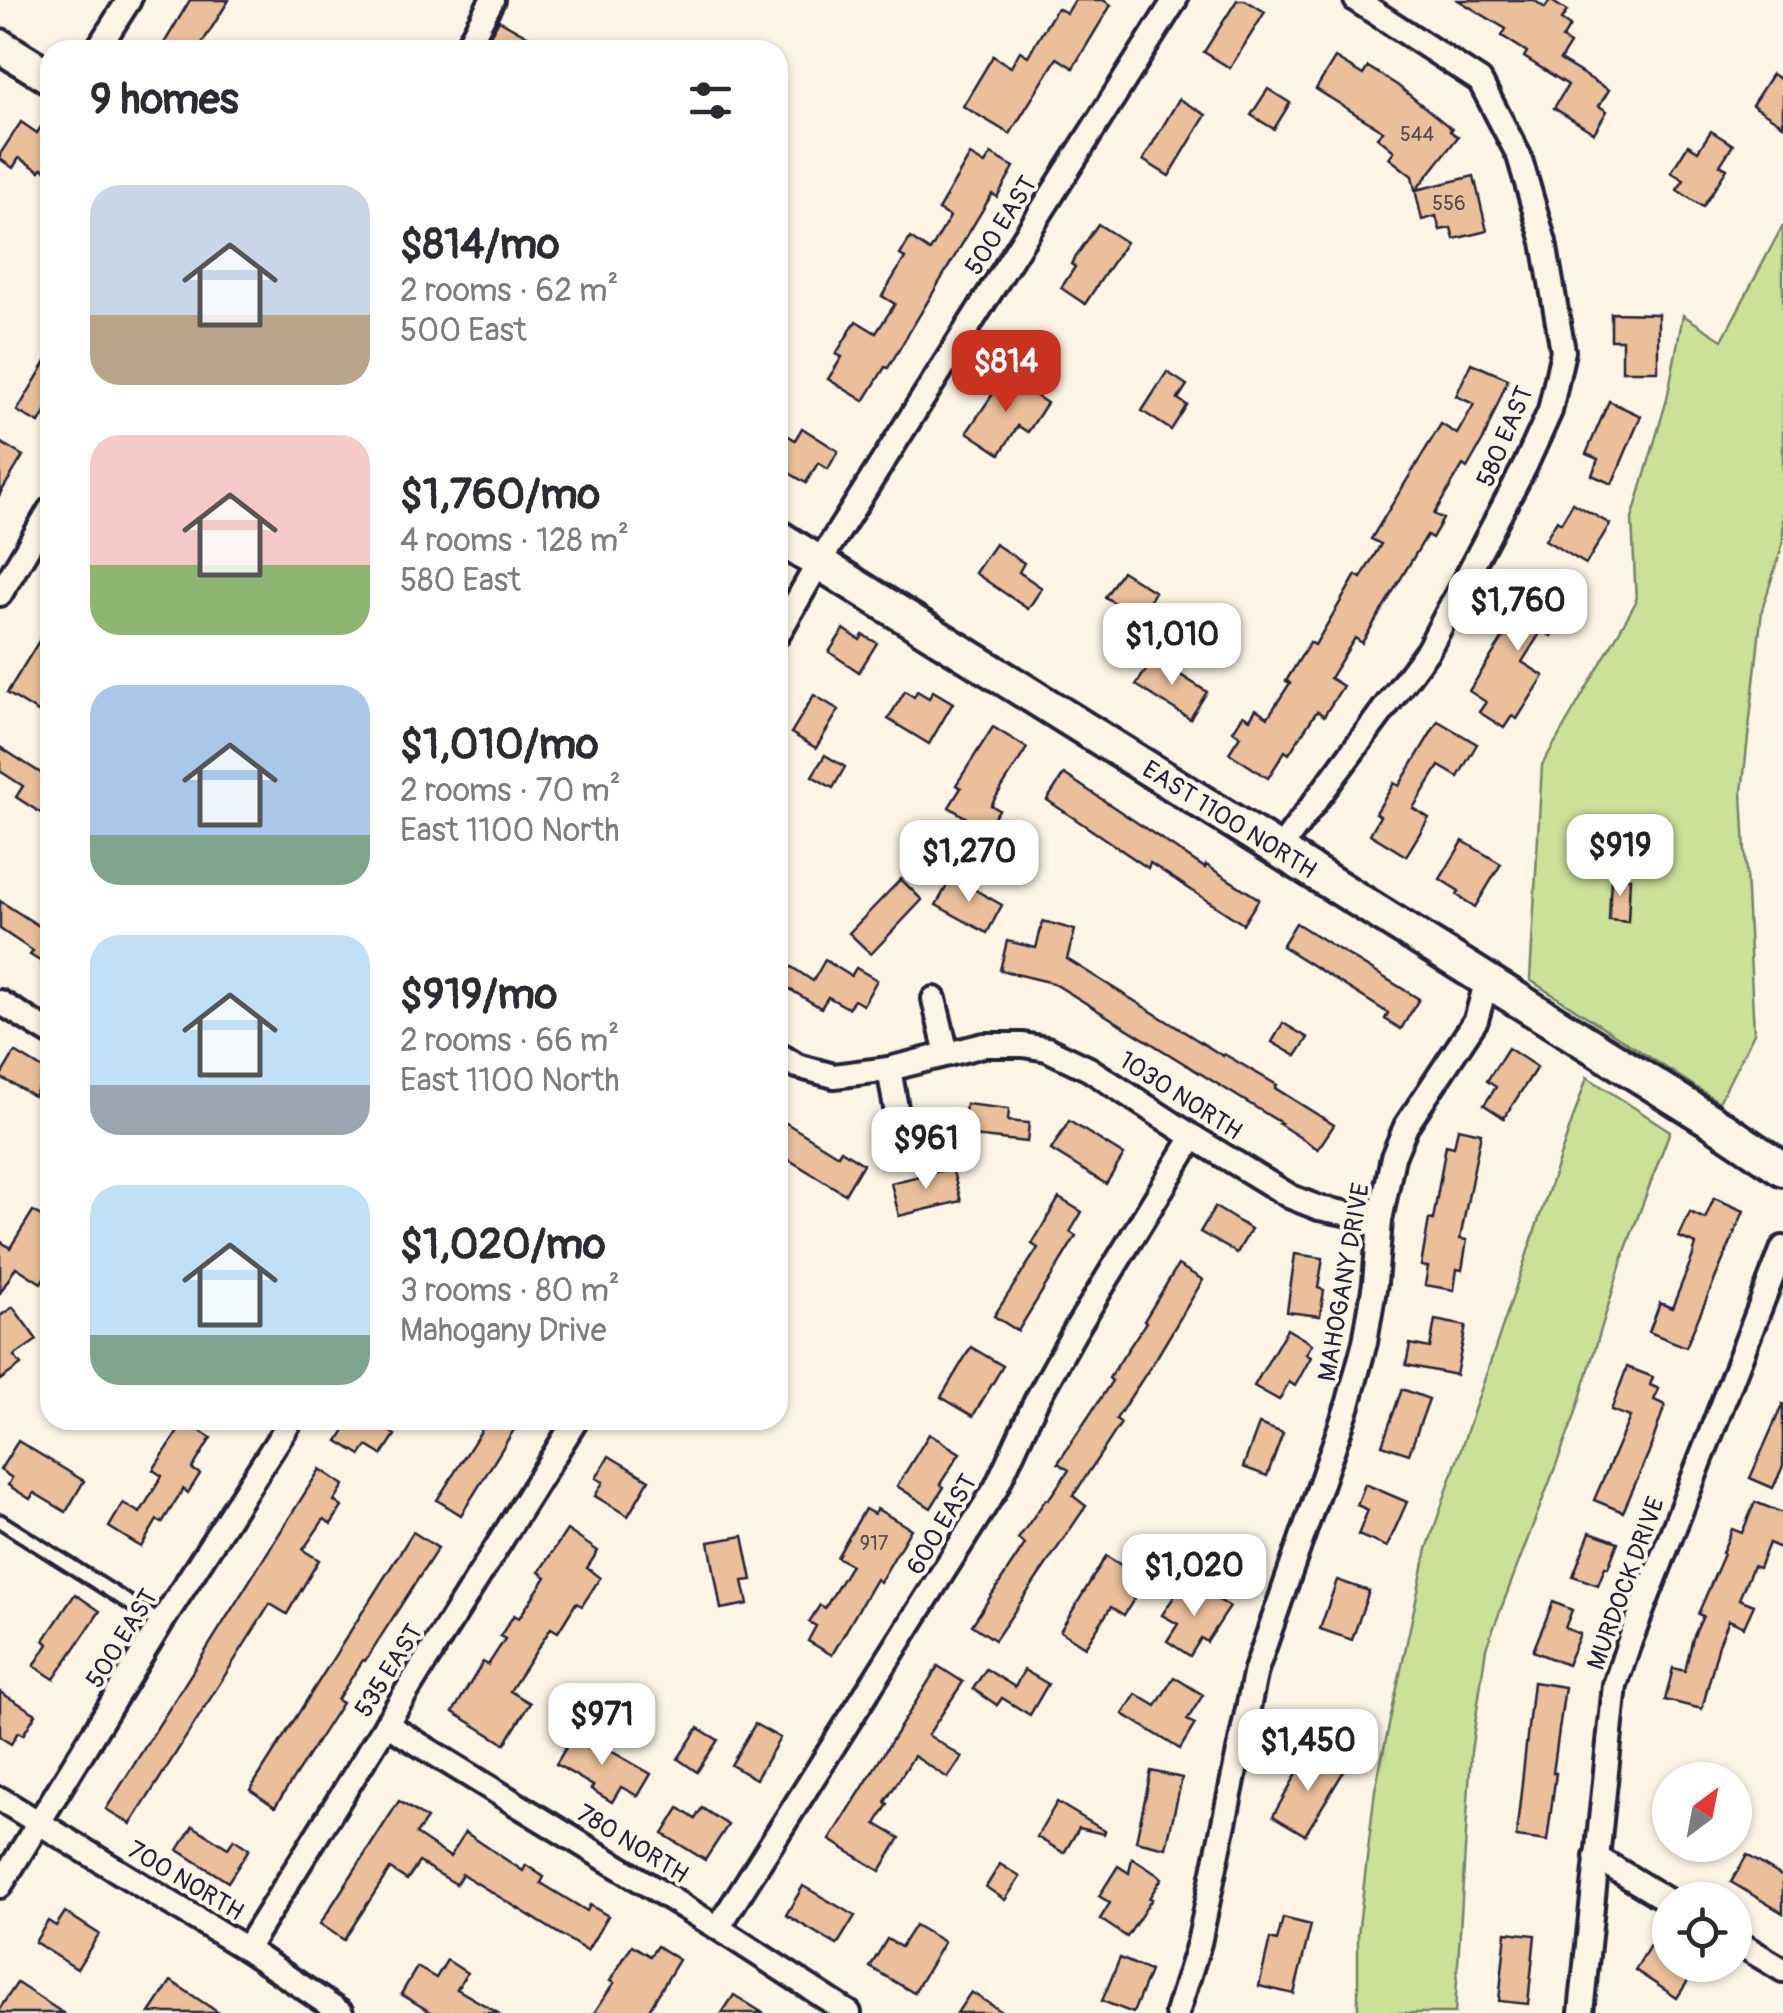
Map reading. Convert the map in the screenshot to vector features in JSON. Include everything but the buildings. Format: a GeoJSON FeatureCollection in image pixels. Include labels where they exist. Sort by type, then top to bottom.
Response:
{"type":"FeatureCollection","features":[{"type":"Feature","properties":{"kind":"street"},"geometry":{"type":"LineString","coordinates":[[104,40],[129,0]]}},
{"type":"Feature","properties":{"kind":"street"},"geometry":{"type":"LineString","coordinates":[[470,40],[492,0]]}},
{"type":"Feature","properties":{"kind":"street","name":"500 EAST"},"geometry":{"type":"LineString","coordinates":[[788,616],[1175,0]]}},
{"type":"Feature","properties":{"kind":"street","name":"580 EAST"},"geometry":{"type":"LineString","coordinates":[[1279,850],[1428,650],[1550,411],[1562,350],[1544,242],[1519,156],[1480,81],[1356,0]]}},
{"type":"Feature","properties":{"kind":"street"},"geometry":{"type":"LineString","coordinates":[[0,46],[40,71]]}},
{"type":"Feature","properties":{"kind":"street"},"geometry":{"type":"LineString","coordinates":[[0,594],[40,527]]}},
{"type":"Feature","properties":{"kind":"street","name":"EAST 1100 NORTH"},"geometry":{"type":"LineString","coordinates":[[788,544],[1783,1169]]}},
{"type":"Feature","properties":{"kind":"street","name":"MAHOGANY DRIVE"},"geometry":{"type":"LineString","coordinates":[[1176,2013],[1200,1942],[1256,1670],[1348,1406],[1365,1342],[1380,1220],[1393,1158],[1406,1126],[1476,1020],[1486,980]]}},
{"type":"Feature","properties":{"kind":"street"},"geometry":{"type":"LineString","coordinates":[[934,1000],[946,1054]]}},
{"type":"Feature","properties":{"kind":"street"},"geometry":{"type":"LineString","coordinates":[[0,1002],[40,1026]]}},
{"type":"Feature","properties":{"kind":"street","name":"1030 NORTH"},"geometry":{"type":"LineString","coordinates":[[788,1060],[834,1076],[888,1069],[1000,1044],[1047,1049],[1089,1069],[1193,1138],[1291,1196],[1319,1208],[1380,1220]]}},
{"type":"Feature","properties":{"kind":"street"},"geometry":{"type":"LineString","coordinates":[[888,1069],[896,1108]]}},
{"type":"Feature","properties":{"kind":"street","name":"600 EAST"},"geometry":{"type":"LineString","coordinates":[[718,1928],[996,1488],[1044,1387],[1193,1138]]}},
{"type":"Feature","properties":{"kind":"street","name":"MURDOCK DRIVE"},"geometry":{"type":"LineString","coordinates":[[1581,2013],[1615,1685],[1783,1248]]}},
{"type":"Feature","properties":{"kind":"street","name":"500 EAST"},"geometry":{"type":"LineString","coordinates":[[0,1886],[284,1430]]}},
{"type":"Feature","properties":{"kind":"street","name":"535 EAST"},"geometry":{"type":"LineString","coordinates":[[246,1949],[570,1430]]}},
{"type":"Feature","properties":{"kind":"street","name":"780 NORTH"},"geometry":{"type":"LineString","coordinates":[[386,1724],[850,2013]]}},
{"type":"Feature","properties":{"kind":"street","name":"700 NORTH"},"geometry":{"type":"LineString","coordinates":[[0,1799],[246,1949],[341,2013]]}},
{"type":"Feature","properties":{"kind":"street"},"geometry":{"type":"LineString","coordinates":[[1596,1856],[1652,1891]]}},
{"type":"Feature","properties":{"kind":"street"},"geometry":{"type":"LineString","coordinates":[[1752,1951],[1783,1970]]}},
{"type":"Feature","properties":{"kind":"lane"},"geometry":{"type":"LineString","coordinates":[[0,1521],[162,1624]]}},
{"type":"Feature","properties":{"kind":"green space"},"geometry":{"type":"Polygon","coordinates":[[[1783,225],[1783,543],[1762,610],[1742,792],[1754,1033],[1719,1102],[1530,980],[1542,765],[1636,602],[1632,519],[1667,399],[1683,315],[1722,340],[1783,225]]]}},
{"type":"Feature","properties":{"kind":"green space"},"geometry":{"type":"Polygon","coordinates":[[[1587,1077],[1670,1131],[1624,1254],[1574,1418],[1486,1648],[1471,1752],[1455,2013],[1358,2013],[1358,1935],[1375,1790],[1427,1549],[1587,1077]]]}}]}
